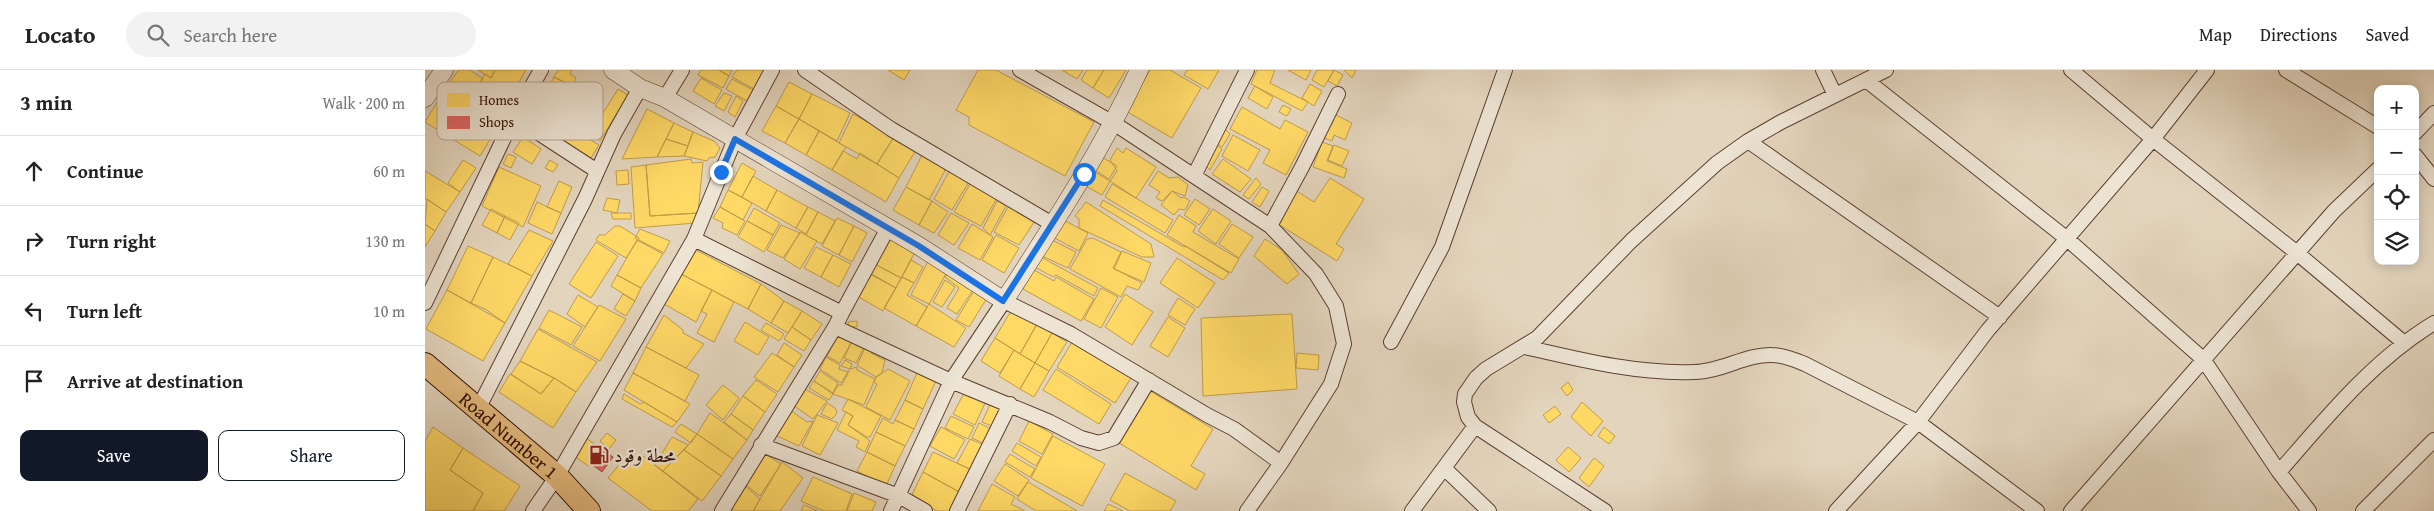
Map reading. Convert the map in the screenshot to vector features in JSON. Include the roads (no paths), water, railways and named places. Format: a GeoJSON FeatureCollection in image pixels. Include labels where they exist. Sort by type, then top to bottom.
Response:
{"type":"FeatureCollection","features":[{"type":"Feature","properties":{"kind":"highway","name":"Road Number 1"},"geometry":{"type":"LineString","coordinates":[[425,364],[477,411],[557,476],[589,511]]}},
{"type":"Feature","properties":{"kind":"street"},"geometry":{"type":"LineString","coordinates":[[425,98],[444,70]]}},
{"type":"Feature","properties":{"kind":"street"},"geometry":{"type":"LineString","coordinates":[[534,82],[541,70]]}},
{"type":"Feature","properties":{"kind":"street"},"geometry":{"type":"LineString","coordinates":[[613,70],[640,88],[665,98],[888,228],[954,268],[1003,301],[1071,334],[1234,428],[1281,464]]}},
{"type":"Feature","properties":{"kind":"street"},"geometry":{"type":"LineString","coordinates":[[665,98],[682,70]]}},
{"type":"Feature","properties":{"kind":"street"},"geometry":{"type":"LineString","coordinates":[[533,511],[557,476],[694,239],[735,139],[772,70]]}},
{"type":"Feature","properties":{"kind":"street"},"geometry":{"type":"LineString","coordinates":[[805,70],[891,129],[1054,225]]}},
{"type":"Feature","properties":{"kind":"street"},"geometry":{"type":"LineString","coordinates":[[1020,70],[1115,124],[1270,226],[1316,274],[1336,306],[1344,344],[1331,384],[1281,464],[1247,511]]}},
{"type":"Feature","properties":{"kind":"street"},"geometry":{"type":"LineString","coordinates":[[891,511],[951,381],[1054,225],[1115,124],[1139,70]]}},
{"type":"Feature","properties":{"kind":"street"},"geometry":{"type":"LineString","coordinates":[[1194,176],[1247,70]]}},
{"type":"Feature","properties":{"kind":"street"},"geometry":{"type":"LineString","coordinates":[[1391,342],[1442,247],[1505,70]]}},
{"type":"Feature","properties":{"kind":"street"},"geometry":{"type":"LineString","coordinates":[[1823,70],[1835,95]]}},
{"type":"Feature","properties":{"kind":"street"},"geometry":{"type":"LineString","coordinates":[[1605,511],[1475,426],[1468,417],[1464,402],[1469,385],[1486,368],[1525,347],[1553,323],[1631,241],[1717,163],[1747,141],[1886,70]]}},
{"type":"Feature","properties":{"kind":"street"},"geometry":{"type":"LineString","coordinates":[[2071,70],[2153,139],[2297,253],[2403,342]]}},
{"type":"Feature","properties":{"kind":"street"},"geometry":{"type":"LineString","coordinates":[[1836,511],[1918,422],[2000,317],[2153,139],[2207,70]]}},
{"type":"Feature","properties":{"kind":"street"},"geometry":{"type":"LineString","coordinates":[[2286,70],[2374,125]]}},
{"type":"Feature","properties":{"kind":"street"},"geometry":{"type":"LineString","coordinates":[[1866,80],[2066,238],[2203,359],[2279,472],[2309,511]]}},
{"type":"Feature","properties":{"kind":"street"},"geometry":{"type":"LineString","coordinates":[[477,411],[614,134],[640,88]]}},
{"type":"Feature","properties":{"kind":"street"},"geometry":{"type":"LineString","coordinates":[[1270,226],[1303,167],[1338,94]]}},
{"type":"Feature","properties":{"kind":"street"},"geometry":{"type":"LineString","coordinates":[[2417,130],[2434,113]]}},
{"type":"Feature","properties":{"kind":"street"},"geometry":{"type":"LineString","coordinates":[[425,303],[503,140]]}},
{"type":"Feature","properties":{"kind":"street"},"geometry":{"type":"LineString","coordinates":[[549,140],[597,171]]}},
{"type":"Feature","properties":{"kind":"street"},"geometry":{"type":"LineString","coordinates":[[1747,141],[2000,317]]}},
{"type":"Feature","properties":{"kind":"street"},"geometry":{"type":"LineString","coordinates":[[2419,160],[2434,179]]}},
{"type":"Feature","properties":{"kind":"street"},"geometry":{"type":"LineString","coordinates":[[2071,511],[2334,210],[2374,173]]}},
{"type":"Feature","properties":{"kind":"street"},"geometry":{"type":"LineString","coordinates":[[722,511],[835,327],[888,228]]}},
{"type":"Feature","properties":{"kind":"street"},"geometry":{"type":"LineString","coordinates":[[694,239],[842,313]]}},
{"type":"Feature","properties":{"kind":"street"},"geometry":{"type":"LineString","coordinates":[[2279,472],[2349,395],[2403,342],[2434,323]]}},
{"type":"Feature","properties":{"kind":"street"},"geometry":{"type":"LineString","coordinates":[[835,327],[951,381],[1009,404],[1081,438],[1099,443],[1114,438],[1149,380]]}},
{"type":"Feature","properties":{"kind":"street"},"geometry":{"type":"LineString","coordinates":[[1525,347],[1595,363],[1663,372],[1696,372],[1735,364],[1763,355],[1774,355],[1805,364],[1918,422],[2037,511]]}},
{"type":"Feature","properties":{"kind":"street"},"geometry":{"type":"LineString","coordinates":[[957,511],[1009,404]]}},
{"type":"Feature","properties":{"kind":"street"},"geometry":{"type":"LineString","coordinates":[[1412,511],[1475,426]]}},
{"type":"Feature","properties":{"kind":"street"},"geometry":{"type":"LineString","coordinates":[[2363,511],[2434,440]]}},
{"type":"Feature","properties":{"kind":"street"},"geometry":{"type":"LineString","coordinates":[[761,445],[899,496],[925,511]]}},
{"type":"Feature","properties":{"kind":"street"},"geometry":{"type":"LineString","coordinates":[[1444,468],[1489,511]]}},
{"type":"Feature","properties":{"kind":"place","name":"محطة وقود"},"geometry":{"type":"Point","coordinates":[599,455]}}]}
